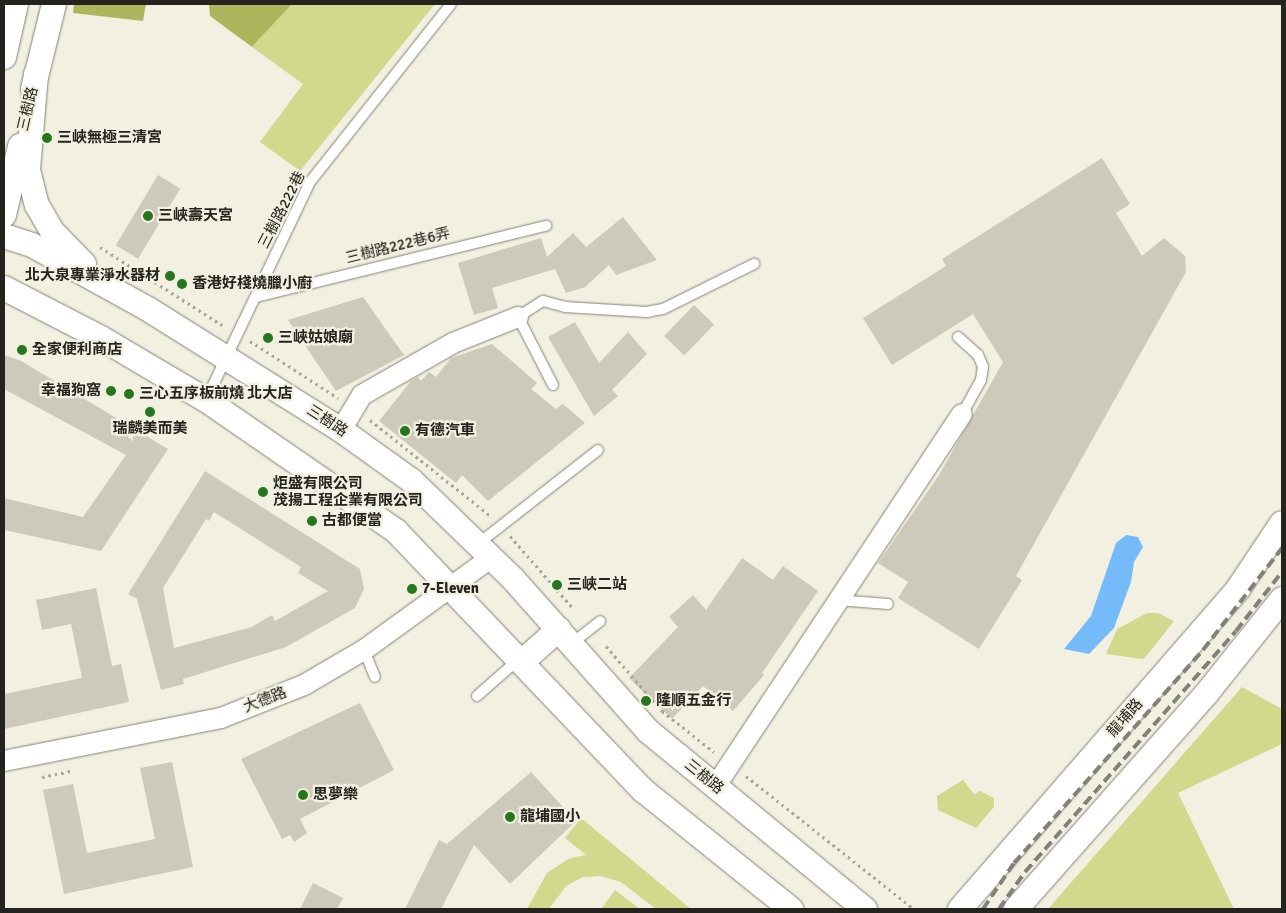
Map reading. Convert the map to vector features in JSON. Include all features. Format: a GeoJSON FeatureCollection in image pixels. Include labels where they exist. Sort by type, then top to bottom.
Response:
{"type":"FeatureCollection","features":[{"type":"Feature","properties":{"kind":"street"},"geometry":{"type":"LineString","coordinates":[[4,57],[16,4]]}},
{"type":"Feature","properties":{"kind":"street","name":"三樹路"},"geometry":{"type":"LineString","coordinates":[[4,215],[54,4]]}},
{"type":"Feature","properties":{"kind":"street"},"geometry":{"type":"LineString","coordinates":[[36,74],[28,170],[38,205],[64,247],[148,309]]}},
{"type":"Feature","properties":{"kind":"street","name":"三樹路"},"geometry":{"type":"LineString","coordinates":[[4,236],[32,245],[148,309],[341,430],[412,481],[486,550],[565,636],[648,731],[865,909]]}},
{"type":"Feature","properties":{"kind":"street"},"geometry":{"type":"LineString","coordinates":[[4,288],[101,338],[206,400],[396,531],[454,588],[522,660],[579,726],[644,791],[791,909]]}},
{"type":"Feature","properties":{"kind":"street"},"geometry":{"type":"LineString","coordinates":[[341,430],[362,395],[453,342],[518,317]]}},
{"type":"Feature","properties":{"kind":"street"},"geometry":{"type":"LineString","coordinates":[[715,787],[836,599],[962,414]]}},
{"type":"Feature","properties":{"kind":"street","name":"龍埔路"},"geometry":{"type":"LineString","coordinates":[[960,909],[1238,589],[1282,523]]}},
{"type":"Feature","properties":{"kind":"street","name":"大德路"},"geometry":{"type":"LineString","coordinates":[[4,761],[221,718],[304,685],[364,650],[454,588],[486,550]]}},
{"type":"Feature","properties":{"kind":"street"},"geometry":{"type":"LineString","coordinates":[[1016,909],[1207,693],[1282,599]]}},
{"type":"Feature","properties":{"kind":"street"},"geometry":{"type":"LineString","coordinates":[[522,660],[565,636]]}},
{"type":"Feature","properties":{"kind":"lane","name":"三樹路222巷"},"geometry":{"type":"LineString","coordinates":[[206,400],[310,182],[451,4]]}},
{"type":"Feature","properties":{"kind":"lane","name":"三樹路222巷6弄"},"geometry":{"type":"LineString","coordinates":[[256,296],[546,226]]}},
{"type":"Feature","properties":{"kind":"lane"},"geometry":{"type":"LineString","coordinates":[[553,385],[518,317],[543,301],[564,307],[647,312],[663,309],[754,264]]}},
{"type":"Feature","properties":{"kind":"lane"},"geometry":{"type":"LineString","coordinates":[[958,337],[978,355],[983,367],[981,380],[962,414]]}},
{"type":"Feature","properties":{"kind":"lane"},"geometry":{"type":"LineString","coordinates":[[486,550],[598,450]]}},
{"type":"Feature","properties":{"kind":"lane"},"geometry":{"type":"LineString","coordinates":[[836,599],[888,604]]}},
{"type":"Feature","properties":{"kind":"lane"},"geometry":{"type":"LineString","coordinates":[[565,636],[600,621]]}},
{"type":"Feature","properties":{"kind":"lane"},"geometry":{"type":"LineString","coordinates":[[364,650],[375,677]]}},
{"type":"Feature","properties":{"kind":"lane"},"geometry":{"type":"LineString","coordinates":[[477,696],[522,660]]}},
{"type":"Feature","properties":{"kind":"path"},"geometry":{"type":"LineString","coordinates":[[94,244],[222,325]]}},
{"type":"Feature","properties":{"kind":"path"},"geometry":{"type":"LineString","coordinates":[[606,646],[662,711],[714,752]]}},
{"type":"Feature","properties":{"kind":"path"},"geometry":{"type":"LineString","coordinates":[[42,777],[70,771]]}},
{"type":"Feature","properties":{"kind":"path"},"geometry":{"type":"LineString","coordinates":[[744,775],[914,909]]}},
{"type":"Feature","properties":{"kind":"green space"},"geometry":{"type":"Polygon","coordinates":[[[74,4],[146,4],[143,21],[73,13],[74,4]]]}},
{"type":"Feature","properties":{"kind":"green space"},"geometry":{"type":"Polygon","coordinates":[[[209,4],[292,4],[252,47],[210,16],[209,4]]]}},
{"type":"Feature","properties":{"kind":"green space"},"geometry":{"type":"Polygon","coordinates":[[[292,4],[435,4],[300,171],[260,142],[303,84],[252,47],[292,4]]]}},
{"type":"Feature","properties":{"kind":"green space"},"geometry":{"type":"Polygon","coordinates":[[[1147,613],[1158,613],[1174,621],[1143,659],[1106,654],[1117,629],[1147,613]]]}},
{"type":"Feature","properties":{"kind":"green space"},"geometry":{"type":"Polygon","coordinates":[[[1242,687],[1282,709],[1282,744],[1178,793],[1234,909],[1048,909],[1242,687]]]}},
{"type":"Feature","properties":{"kind":"green space"},"geometry":{"type":"Polygon","coordinates":[[[963,780],[974,794],[980,791],[994,798],[994,807],[976,828],[938,810],[937,796],[963,780]]]}},
{"type":"Feature","properties":{"kind":"green space"},"geometry":{"type":"Polygon","coordinates":[[[581,818],[691,909],[656,909],[621,882],[600,876],[583,877],[566,886],[549,909],[527,909],[547,873],[570,858],[586,855],[565,838],[581,818]]]}},
{"type":"Feature","properties":{"kind":"green space"},"geometry":{"type":"Polygon","coordinates":[[[615,890],[640,909],[601,909],[615,890]]]}},
{"type":"Feature","properties":{"kind":"water"},"geometry":{"type":"Polygon","coordinates":[[[1126,535],[1138,537],[1143,547],[1134,562],[1131,582],[1114,628],[1089,654],[1064,649],[1091,616],[1116,543],[1126,535]]]}},
{"type":"Feature","properties":{"kind":"building"},"geometry":{"type":"Polygon","coordinates":[[[1102,158],[1130,204],[1116,213],[1142,256],[1164,238],[1185,256],[1186,272],[1016,576],[1022,580],[979,649],[898,598],[908,582],[878,563],[939,475],[1003,362],[973,314],[892,365],[863,318],[946,266],[942,259],[1102,158]]]}},
{"type":"Feature","properties":{"kind":"building","name":"三峽壽天宮"},"geometry":{"type":"Polygon","coordinates":[[[158,175],[180,188],[138,259],[116,245],[158,175]]]}},
{"type":"Feature","properties":{"kind":"building"},"geometry":{"type":"Polygon","coordinates":[[[623,217],[657,260],[616,275],[609,265],[585,287],[566,293],[555,269],[492,288],[498,308],[474,315],[458,263],[541,238],[547,257],[573,233],[586,247],[623,217]]]}},
{"type":"Feature","properties":{"kind":"building"},"geometry":{"type":"Polygon","coordinates":[[[363,297],[404,355],[336,391],[288,320],[363,297]]]}},
{"type":"Feature","properties":{"kind":"building"},"geometry":{"type":"Polygon","coordinates":[[[694,305],[714,324],[684,355],[664,336],[694,305]]]}},
{"type":"Feature","properties":{"kind":"building"},"geometry":{"type":"Polygon","coordinates":[[[575,322],[599,363],[628,332],[647,354],[612,390],[618,396],[594,416],[548,337],[575,322]]]}},
{"type":"Feature","properties":{"kind":"building"},"geometry":{"type":"Polygon","coordinates":[[[492,344],[537,383],[531,389],[556,409],[563,404],[585,423],[488,501],[462,475],[456,483],[379,421],[411,381],[418,377],[421,381],[429,372],[436,377],[451,358],[492,344]]]}},
{"type":"Feature","properties":{"kind":"building"},"geometry":{"type":"Polygon","coordinates":[[[4,355],[21,361],[168,449],[101,551],[4,530],[4,498],[83,517],[126,455],[4,389],[4,355]]]}},
{"type":"Feature","properties":{"kind":"building"},"geometry":{"type":"Polygon","coordinates":[[[205,471],[360,569],[364,589],[355,608],[286,647],[183,679],[184,684],[161,690],[137,599],[128,594],[205,471]],[[214,512],[209,521],[206,519],[163,588],[174,648],[252,627],[272,615],[275,621],[328,591],[298,573],[301,567],[214,512]]]}},
{"type":"Feature","properties":{"kind":"building"},"geometry":{"type":"Polygon","coordinates":[[[742,558],[773,580],[783,566],[818,591],[762,673],[764,675],[733,711],[703,686],[672,719],[629,678],[678,627],[669,617],[693,595],[706,610],[742,558]]]}},
{"type":"Feature","properties":{"kind":"building"},"geometry":{"type":"Polygon","coordinates":[[[96,588],[112,666],[121,664],[129,702],[4,729],[4,694],[82,678],[71,624],[42,630],[36,600],[96,588]]]}},
{"type":"Feature","properties":{"kind":"building","name":"思夢樂"},"geometry":{"type":"Polygon","coordinates":[[[360,703],[394,770],[300,819],[307,833],[294,842],[290,835],[282,839],[241,759],[360,703]]]}},
{"type":"Feature","properties":{"kind":"building"},"geometry":{"type":"Polygon","coordinates":[[[172,762],[193,867],[64,894],[43,790],[73,784],[87,853],[155,839],[140,768],[172,762]]]}},
{"type":"Feature","properties":{"kind":"building"},"geometry":{"type":"Polygon","coordinates":[[[531,772],[576,821],[510,884],[474,845],[441,909],[405,909],[439,840],[447,844],[531,772]]]}},
{"type":"Feature","properties":{"kind":"building"},"geometry":{"type":"Polygon","coordinates":[[[313,883],[343,898],[337,909],[300,909],[313,883]]]}},
{"type":"Feature","properties":{"kind":"railway"},"geometry":{"type":"LineString","coordinates":[[983,909],[1014,863],[1203,650],[1282,548]]}},
{"type":"Feature","properties":{"kind":"railway"},"geometry":{"type":"LineString","coordinates":[[999,909],[1025,872],[1236,631],[1282,572]]}},
{"type":"Feature","properties":{"kind":"place","name":"三峽無極三清宮"},"geometry":{"type":"Point","coordinates":[47,138]}},
{"type":"Feature","properties":{"kind":"place","name":"三峽壽天宮"},"geometry":{"type":"Point","coordinates":[148,216]}},
{"type":"Feature","properties":{"kind":"place","name":"北大泉專業淨水器材"},"geometry":{"type":"Point","coordinates":[170,276]}},
{"type":"Feature","properties":{"kind":"place","name":"香港好棧燒臘小廚"},"geometry":{"type":"Point","coordinates":[182,284]}},
{"type":"Feature","properties":{"kind":"place","name":"三峽姑娘廟"},"geometry":{"type":"Point","coordinates":[268,338]}},
{"type":"Feature","properties":{"kind":"place","name":"全家便利商店"},"geometry":{"type":"Point","coordinates":[22,350]}},
{"type":"Feature","properties":{"kind":"place","name":"幸福狗窩"},"geometry":{"type":"Point","coordinates":[111,391]}},
{"type":"Feature","properties":{"kind":"place","name":"三心五序板前燒 北大店"},"geometry":{"type":"Point","coordinates":[129,394]}},
{"type":"Feature","properties":{"kind":"place","name":"瑞麟美而美"},"geometry":{"type":"Point","coordinates":[150,412]}},
{"type":"Feature","properties":{"kind":"place","name":"有德汽車"},"geometry":{"type":"Point","coordinates":[405,431]}},
{"type":"Feature","properties":{"kind":"place","name":"炬盛有限公司 茂揚工程企業有限公司"},"geometry":{"type":"Point","coordinates":[263,492]}},
{"type":"Feature","properties":{"kind":"place","name":"古都便當"},"geometry":{"type":"Point","coordinates":[312,521]}},
{"type":"Feature","properties":{"kind":"place","name":"三峽二站"},"geometry":{"type":"Point","coordinates":[557,585]}},
{"type":"Feature","properties":{"kind":"place","name":"7-Eleven"},"geometry":{"type":"Point","coordinates":[412,589]}},
{"type":"Feature","properties":{"kind":"place","name":"隆順五金行"},"geometry":{"type":"Point","coordinates":[646,701]}},
{"type":"Feature","properties":{"kind":"place","name":"思夢樂"},"geometry":{"type":"Point","coordinates":[303,795]}},
{"type":"Feature","properties":{"kind":"place","name":"龍埔國小"},"geometry":{"type":"Point","coordinates":[510,817]}}]}
